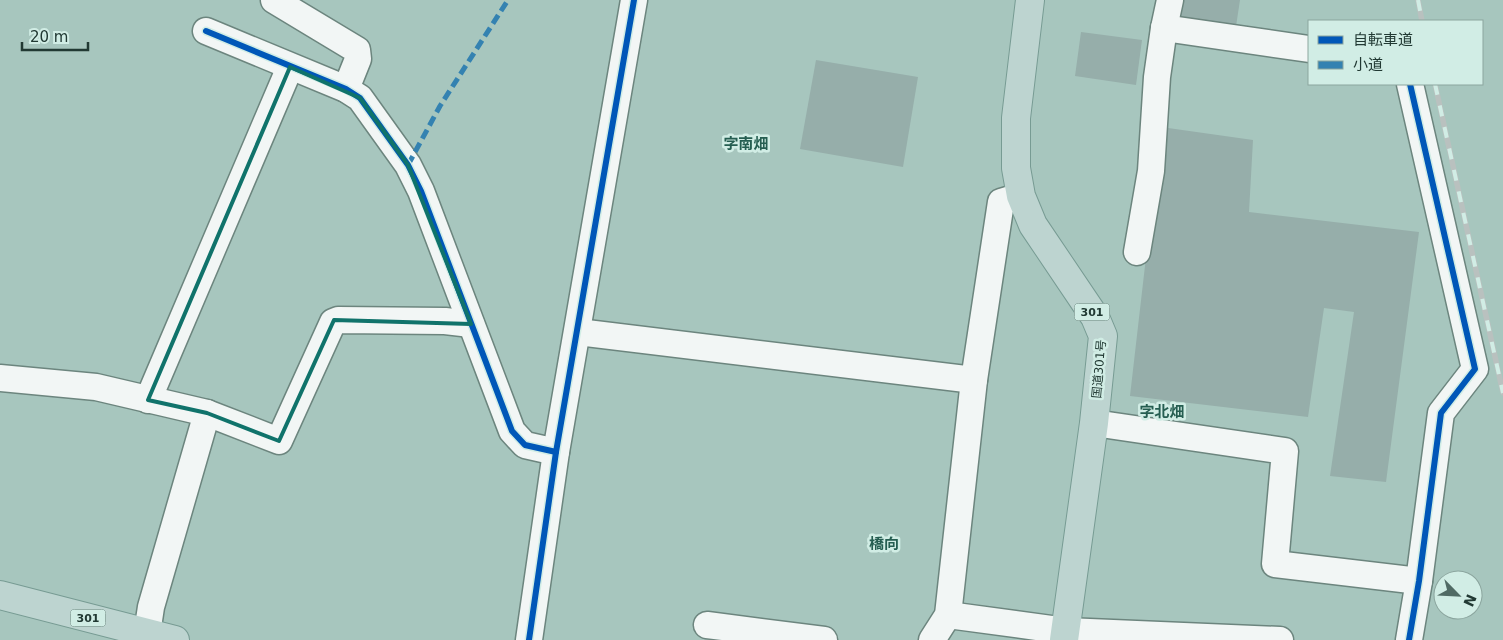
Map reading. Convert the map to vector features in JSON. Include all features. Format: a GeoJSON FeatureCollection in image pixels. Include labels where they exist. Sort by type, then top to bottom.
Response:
{"type":"FeatureCollection","features":[{"type":"Feature","properties":{"kind":"highway","name":"国道301号"},"geometry":{"type":"LineString","coordinates":[[1030,0],[1016,118],[1016,168],[1021,196],[1033,225],[1095,317],[1103,336],[1094,423],[1065,635]]}},
{"type":"Feature","properties":{"kind":"highway","name":"301"},"geometry":{"type":"LineString","coordinates":[[0,595],[147,636],[175,640]]}},
{"type":"Feature","properties":{"kind":"street"},"geometry":{"type":"LineString","coordinates":[[274,0],[357,50],[358,60],[346,89]]}},
{"type":"Feature","properties":{"kind":"street"},"geometry":{"type":"LineString","coordinates":[[529,640],[556,452],[634,0]]}},
{"type":"Feature","properties":{"kind":"street"},"geometry":{"type":"LineString","coordinates":[[1137,252],[1151,171],[1157,77],[1170,0]]}},
{"type":"Feature","properties":{"kind":"street"},"geometry":{"type":"LineString","coordinates":[[1164,28],[1308,48]]}},
{"type":"Feature","properties":{"kind":"street"},"geometry":{"type":"LineString","coordinates":[[206,31],[346,89],[360,98],[408,165],[421,191],[512,431],[525,445],[556,452]]}},
{"type":"Feature","properties":{"kind":"street"},"geometry":{"type":"LineString","coordinates":[[148,400],[290,67]]}},
{"type":"Feature","properties":{"kind":"street"},"geometry":{"type":"LineString","coordinates":[[1409,640],[1419,581],[1441,413],[1475,369],[1410,85]]}},
{"type":"Feature","properties":{"kind":"street"},"geometry":{"type":"LineString","coordinates":[[932,640],[948,615],[974,380],[1001,202],[1021,196]]}},
{"type":"Feature","properties":{"kind":"street"},"geometry":{"type":"LineString","coordinates":[[0,378],[96,387],[207,413],[279,441],[333,322],[338,320],[444,321],[471,324]]}},
{"type":"Feature","properties":{"kind":"street"},"geometry":{"type":"LineString","coordinates":[[578,332],[974,380]]}},
{"type":"Feature","properties":{"kind":"street"},"geometry":{"type":"LineString","coordinates":[[147,636],[151,607],[207,413]]}},
{"type":"Feature","properties":{"kind":"street"},"geometry":{"type":"LineString","coordinates":[[1094,423],[1285,451],[1275,564],[1419,581]]}},
{"type":"Feature","properties":{"kind":"street"},"geometry":{"type":"LineString","coordinates":[[948,615],[1065,635],[1280,640]]}},
{"type":"Feature","properties":{"kind":"street"},"geometry":{"type":"LineString","coordinates":[[707,625],[824,640]]}},
{"type":"Feature","properties":{"kind":"highlighted area"},"geometry":{"type":"Polygon","coordinates":[[[290,67],[360,98],[408,165],[471,324],[334,320],[279,441],[207,413],[148,400],[290,67]]]}},
{"type":"Feature","properties":{"kind":"building"},"geometry":{"type":"Polygon","coordinates":[[[1177,0],[1240,0],[1235,33],[1173,24],[1177,0]]]}},
{"type":"Feature","properties":{"kind":"building"},"geometry":{"type":"Polygon","coordinates":[[[1081,32],[1142,40],[1136,85],[1075,76],[1081,32]]]}},
{"type":"Feature","properties":{"kind":"building"},"geometry":{"type":"Polygon","coordinates":[[[816,60],[918,77],[903,167],[800,149],[816,60]]]}},
{"type":"Feature","properties":{"kind":"building"},"geometry":{"type":"Polygon","coordinates":[[[1161,127],[1253,140],[1249,212],[1419,232],[1386,482],[1330,476],[1354,312],[1324,308],[1308,417],[1130,396],[1161,127]]]}},
{"type":"Feature","properties":{"kind":"railway"},"geometry":{"type":"LineString","coordinates":[[1418,0],[1422,20]]}},
{"type":"Feature","properties":{"kind":"railway"},"geometry":{"type":"LineString","coordinates":[[1435,85],[1503,393]]}},
{"type":"Feature","properties":{"kind":"marked path"},"geometry":{"type":"LineString","coordinates":[[408,165],[440,106],[508,0]]}},
{"type":"Feature","properties":{"kind":"cycle path"},"geometry":{"type":"LineString","coordinates":[[529,640],[556,452],[634,0]]}},
{"type":"Feature","properties":{"kind":"cycle path"},"geometry":{"type":"LineString","coordinates":[[206,31],[346,89],[360,98],[408,165],[421,191],[512,431],[525,445],[556,452]]}},
{"type":"Feature","properties":{"kind":"cycle path"},"geometry":{"type":"LineString","coordinates":[[1409,640],[1419,581],[1441,413],[1475,369],[1410,85]]}},
{"type":"Feature","properties":{"kind":"district","name":"字南畑"},"geometry":{"type":"Point","coordinates":[746,144]}},
{"type":"Feature","properties":{"kind":"district","name":"字北畑"},"geometry":{"type":"Point","coordinates":[1162,412]}},
{"type":"Feature","properties":{"kind":"district","name":"橋向"},"geometry":{"type":"Point","coordinates":[884,544]}}]}
